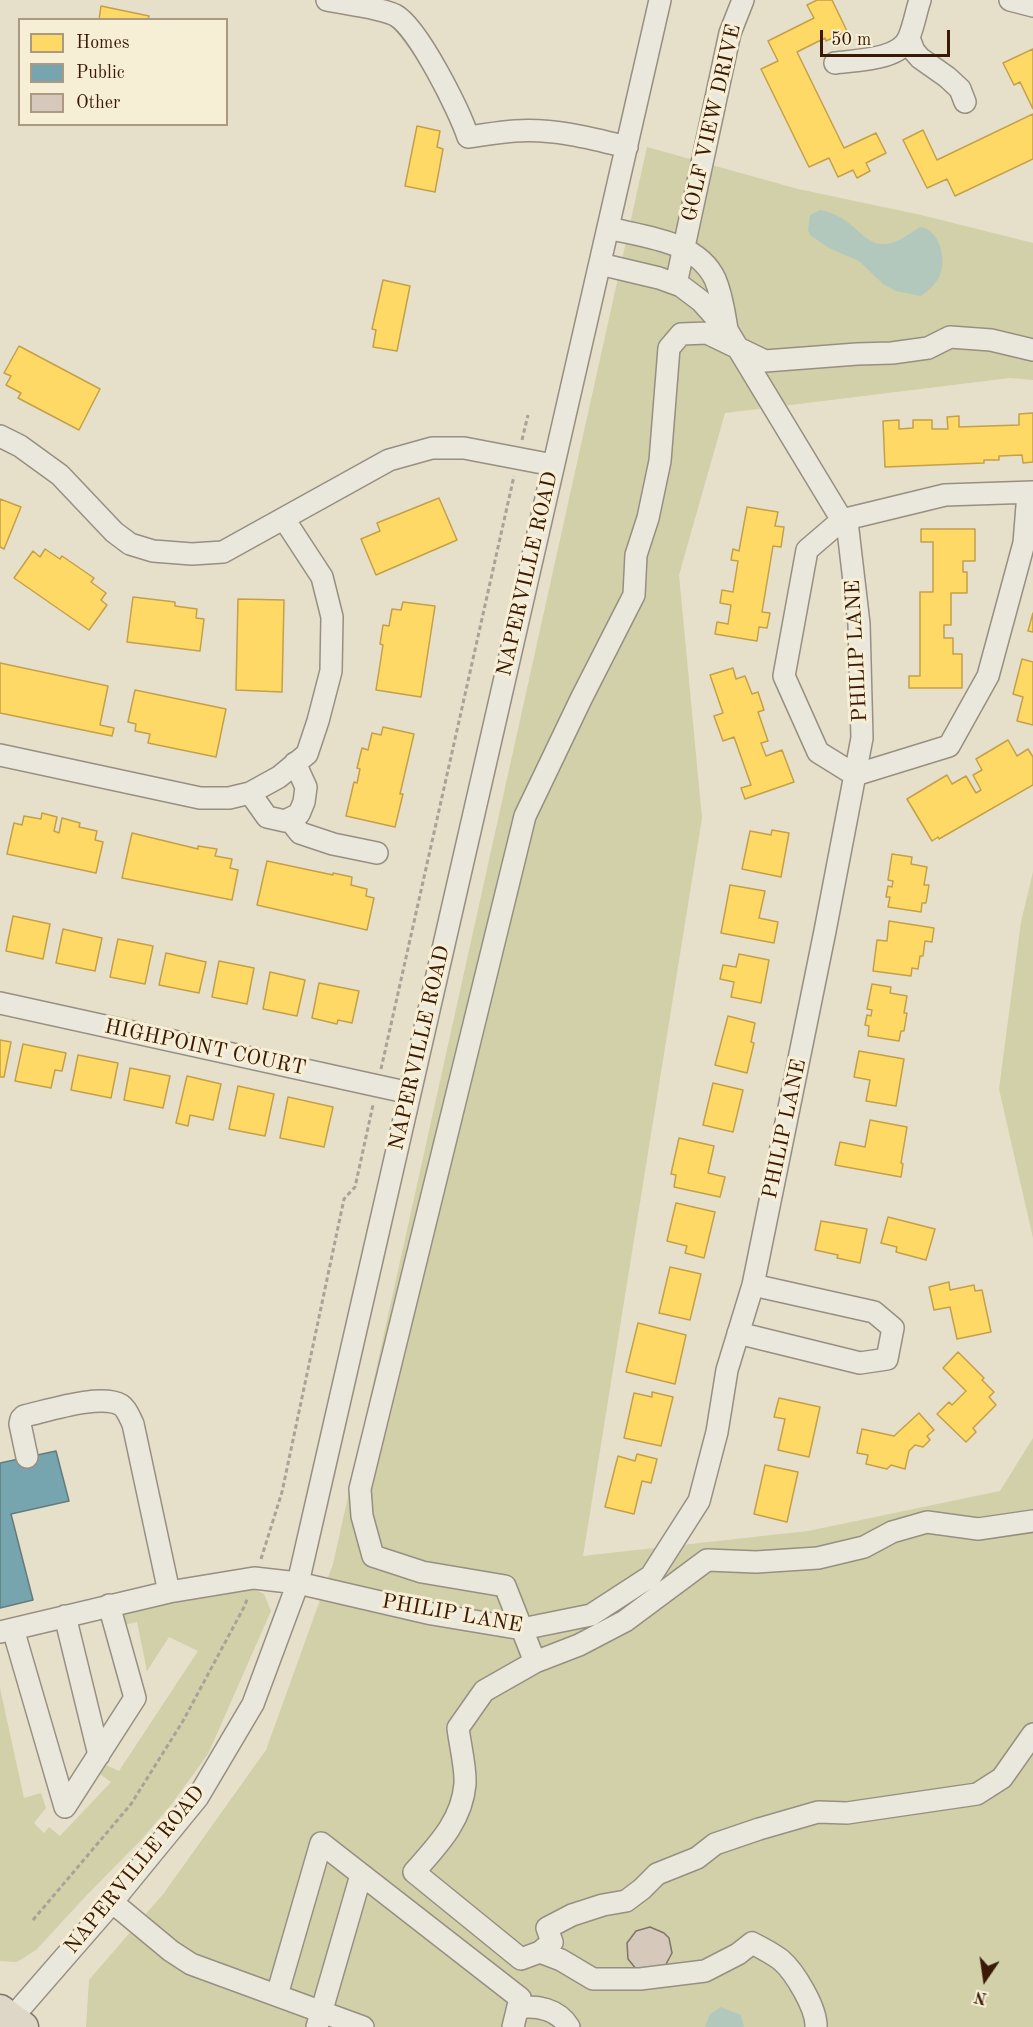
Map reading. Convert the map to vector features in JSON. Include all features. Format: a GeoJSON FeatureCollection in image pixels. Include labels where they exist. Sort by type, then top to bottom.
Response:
{"type":"FeatureCollection","features":[{"type":"Feature","properties":{"kind":"street"},"geometry":{"type":"LineString","coordinates":[[327,0],[396,16],[411,31],[437,70],[462,118],[468,137],[516,130],[558,133],[597,139],[627,147]]}},
{"type":"Feature","properties":{"kind":"street","name":"NAPERVILLE ROAD"},"geometry":{"type":"LineString","coordinates":[[10,2020],[112,1902],[198,1797],[253,1704],[298,1583],[660,0]]}},
{"type":"Feature","properties":{"kind":"street","name":"GOLF VIEW DRIVE"},"geometry":{"type":"LineString","coordinates":[[684,247],[730,33],[742,0]]}},
{"type":"Feature","properties":{"kind":"street"},"geometry":{"type":"LineString","coordinates":[[835,63],[892,54],[902,48],[909,38],[920,0]]}},
{"type":"Feature","properties":{"kind":"street"},"geometry":{"type":"LineString","coordinates":[[1010,0],[1033,6]]}},
{"type":"Feature","properties":{"kind":"street"},"geometry":{"type":"LineString","coordinates":[[909,38],[914,51],[920,58],[947,77],[960,90],[965,102]]}},
{"type":"Feature","properties":{"kind":"street","name":"PHILIP LANE"},"geometry":{"type":"LineString","coordinates":[[608,228],[684,247],[701,259],[714,277],[721,297],[727,330]]}},
{"type":"Feature","properties":{"kind":"street"},"geometry":{"type":"LineString","coordinates":[[676,284],[684,247]]}},
{"type":"Feature","properties":{"kind":"street","name":"PHILIP LANE"},"geometry":{"type":"LineString","coordinates":[[6,1630],[169,1592],[254,1578],[298,1583],[432,1614],[522,1629],[591,1615],[651,1575],[699,1500],[717,1432],[728,1371],[753,1285],[862,738],[859,624],[848,530],[727,330],[701,300],[676,284],[600,264]]}},
{"type":"Feature","properties":{"kind":"street"},"geometry":{"type":"LineString","coordinates":[[535,1662],[505,1586],[422,1572],[373,1556],[362,1516],[360,1489],[525,816],[634,595],[636,555],[648,518],[660,461],[669,348],[681,334],[707,333],[765,362],[892,353],[928,348],[950,337],[991,340],[1033,350]]}},
{"type":"Feature","properties":{"kind":"street"},"geometry":{"type":"LineString","coordinates":[[0,436],[60,475],[114,532],[130,544],[153,551],[192,554],[224,552],[388,460],[432,448],[464,448],[553,465]]}},
{"type":"Feature","properties":{"kind":"street"},"geometry":{"type":"LineString","coordinates":[[1030,493],[1024,543],[988,676],[949,747],[855,775],[818,752],[784,676],[807,550],[842,520],[945,495],[1030,493]]}},
{"type":"Feature","properties":{"kind":"street"},"geometry":{"type":"LineString","coordinates":[[0,755],[200,798],[229,798],[250,793],[279,777],[307,754],[330,671],[332,617],[322,577],[284,519]]}},
{"type":"Feature","properties":{"kind":"street"},"geometry":{"type":"LineString","coordinates":[[250,793],[267,817],[285,821],[299,814],[304,802],[306,787],[295,763]]}},
{"type":"Feature","properties":{"kind":"street"},"geometry":{"type":"LineString","coordinates":[[288,819],[300,833],[333,844],[377,853]]}},
{"type":"Feature","properties":{"kind":"street","name":"HIGHPOINT COURT"},"geometry":{"type":"LineString","coordinates":[[0,1003],[410,1093]]}},
{"type":"Feature","properties":{"kind":"street"},"geometry":{"type":"LineString","coordinates":[[738,1333],[860,1363],[887,1359],[893,1328],[874,1312],[753,1285]]}},
{"type":"Feature","properties":{"kind":"street"},"geometry":{"type":"LineString","coordinates":[[27,1457],[20,1424],[24,1416],[99,1401],[122,1406],[129,1414],[133,1424],[169,1592]]}},
{"type":"Feature","properties":{"kind":"street"},"geometry":{"type":"LineString","coordinates":[[1033,1521],[978,1529],[927,1522],[892,1532],[864,1547],[818,1558],[756,1562],[706,1560],[625,1621],[579,1646],[535,1662],[484,1691],[458,1728],[465,1783],[459,1814],[439,1845],[414,1872],[521,1959],[540,1952],[552,1942],[548,1928],[572,1915],[603,1905],[626,1901],[657,1874],[697,1858],[715,1844],[818,1812],[847,1813],[977,1794],[1002,1778],[1033,1734]]}},
{"type":"Feature","properties":{"kind":"street"},"geometry":{"type":"LineString","coordinates":[[6,1630],[65,1807],[135,1698],[109,1605]]}},
{"type":"Feature","properties":{"kind":"street"},"geometry":{"type":"LineString","coordinates":[[65,1616],[99,1755]]}},
{"type":"Feature","properties":{"kind":"street"},"geometry":{"type":"LineString","coordinates":[[277,1995],[321,1844],[520,1998],[515,2017]]}},
{"type":"Feature","properties":{"kind":"street"},"geometry":{"type":"LineString","coordinates":[[320,2019],[361,1875]]}},
{"type":"Feature","properties":{"kind":"street"},"geometry":{"type":"LineString","coordinates":[[112,1902],[171,1951],[191,1964],[277,1995],[320,2019],[363,2027]]}},
{"type":"Feature","properties":{"kind":"street"},"geometry":{"type":"LineString","coordinates":[[540,1952],[561,1960],[593,1979],[640,1979],[705,1971],[738,1954],[752,1943],[782,1961],[800,1984],[816,2020],[816,2027]]}},
{"type":"Feature","properties":{"kind":"street"},"geometry":{"type":"LineString","coordinates":[[515,2017],[526,2006],[541,2007],[557,2014],[569,2027]]}},
{"type":"Feature","properties":{"kind":"path"},"geometry":{"type":"LineString","coordinates":[[383,1061],[528,415]]}},
{"type":"Feature","properties":{"kind":"path"},"geometry":{"type":"LineString","coordinates":[[33,1920],[131,1804],[183,1721],[244,1607],[282,1492],[344,1199],[355,1186],[374,1101]]}},
{"type":"Feature","properties":{"kind":"green space"},"geometry":{"type":"Polygon","coordinates":[[[647,147],[798,189],[921,215],[1033,243],[1033,380],[1010,378],[725,413],[679,575],[702,818],[583,1556],[808,1531],[1000,1491],[1033,1438],[1033,2027],[86,2027],[89,1980],[164,1893],[266,1750],[333,1564],[647,147]]]}},
{"type":"Feature","properties":{"kind":"green space"},"geometry":{"type":"Polygon","coordinates":[[[1033,872],[1033,1238],[999,1089],[1021,922],[1033,872]]]}},
{"type":"Feature","properties":{"kind":"green space"},"geometry":{"type":"Polygon","coordinates":[[[248,1586],[264,1594],[271,1611],[208,1754],[171,1805],[140,1841],[36,1950],[17,1962],[0,1961],[0,1688],[24,1798],[41,1793],[46,1808],[34,1823],[44,1833],[49,1827],[60,1836],[111,1782],[100,1774],[106,1765],[119,1771],[198,1651],[169,1637],[147,1671],[137,1622],[120,1626],[117,1612],[248,1586]]]}},
{"type":"Feature","properties":{"kind":"shaded area"},"geometry":{"type":"Polygon","coordinates":[[[820,210],[840,217],[869,240],[880,244],[895,242],[920,227],[927,229],[940,245],[942,268],[940,275],[932,287],[921,296],[896,291],[883,284],[859,261],[831,249],[810,235],[808,230],[810,215],[820,210]]]}},
{"type":"Feature","properties":{"kind":"shaded area"},"geometry":{"type":"Polygon","coordinates":[[[721,2007],[741,2015],[744,2027],[705,2027],[710,2014],[721,2007]]]}},
{"type":"Feature","properties":{"kind":"building: Homes"},"geometry":{"type":"Polygon","coordinates":[[[817,0],[832,0],[847,31],[826,41],[825,38],[797,52],[844,148],[876,133],[886,153],[866,163],[870,171],[857,178],[853,170],[838,177],[829,158],[809,167],[761,69],[778,61],[768,41],[814,18],[807,5],[817,0]]]}},
{"type":"Feature","properties":{"kind":"building: Homes"},"geometry":{"type":"Polygon","coordinates":[[[101,6],[149,16],[148,18],[99,18],[101,6]]]}},
{"type":"Feature","properties":{"kind":"building: Homes"},"geometry":{"type":"Polygon","coordinates":[[[1033,49],[1033,109],[1020,82],[1014,85],[1003,63],[1033,49]]]}},
{"type":"Feature","properties":{"kind":"building: Homes"},"geometry":{"type":"Polygon","coordinates":[[[1033,114],[1033,159],[955,196],[947,179],[927,188],[903,140],[923,130],[937,160],[1033,114]]]}},
{"type":"Feature","properties":{"kind":"building: Homes"},"geometry":{"type":"Polygon","coordinates":[[[417,126],[440,131],[437,147],[443,149],[435,192],[405,186],[417,126]]]}},
{"type":"Feature","properties":{"kind":"building: Homes"},"geometry":{"type":"Polygon","coordinates":[[[383,280],[410,286],[397,351],[373,347],[376,330],[372,329],[383,280]]]}},
{"type":"Feature","properties":{"kind":"building: Homes"},"geometry":{"type":"Polygon","coordinates":[[[19,346],[100,389],[79,430],[18,398],[21,393],[6,385],[11,376],[4,373],[19,346]]]}},
{"type":"Feature","properties":{"kind":"building: Homes"},"geometry":{"type":"Polygon","coordinates":[[[1033,413],[1033,462],[1023,463],[1022,455],[999,456],[999,460],[984,460],[984,463],[885,467],[883,421],[899,420],[899,429],[913,428],[913,420],[932,420],[932,429],[948,429],[947,417],[959,416],[959,427],[1019,425],[1019,414],[1033,413]]]}},
{"type":"Feature","properties":{"kind":"building: Homes"},"geometry":{"type":"Polygon","coordinates":[[[439,498],[457,540],[376,575],[361,539],[380,531],[377,523],[439,498]]]}},
{"type":"Feature","properties":{"kind":"building: Homes"},"geometry":{"type":"Polygon","coordinates":[[[0,499],[21,507],[4,549],[0,547],[0,499]]]}},
{"type":"Feature","properties":{"kind":"building: Homes"},"geometry":{"type":"Polygon","coordinates":[[[747,507],[778,512],[775,526],[784,527],[781,547],[773,546],[762,612],[770,613],[767,628],[759,627],[757,641],[715,634],[717,622],[728,624],[731,605],[720,603],[722,590],[733,592],[738,561],[731,560],[733,549],[739,551],[747,507]]]}},
{"type":"Feature","properties":{"kind":"building: Homes"},"geometry":{"type":"Polygon","coordinates":[[[921,529],[975,529],[975,561],[963,561],[963,572],[967,572],[967,593],[951,593],[951,625],[944,625],[944,638],[953,638],[953,654],[962,654],[962,688],[909,688],[909,676],[920,676],[920,592],[933,592],[933,542],[921,542],[921,529]]]}},
{"type":"Feature","properties":{"kind":"building: Homes"},"geometry":{"type":"Polygon","coordinates":[[[45,549],[60,559],[62,556],[94,578],[91,582],[106,593],[101,600],[107,605],[89,630],[14,578],[33,551],[40,557],[45,549]]]}},
{"type":"Feature","properties":{"kind":"building: Homes"},"geometry":{"type":"Polygon","coordinates":[[[133,597],[175,602],[175,606],[197,609],[196,618],[204,619],[200,651],[127,642],[133,597]]]}},
{"type":"Feature","properties":{"kind":"building: Homes"},"geometry":{"type":"Polygon","coordinates":[[[238,599],[284,600],[282,692],[236,690],[238,599]]]}},
{"type":"Feature","properties":{"kind":"building: Homes"},"geometry":{"type":"Polygon","coordinates":[[[403,602],[435,606],[421,697],[376,690],[383,645],[380,644],[383,625],[389,626],[392,609],[401,610],[403,602]]]}},
{"type":"Feature","properties":{"kind":"building: Homes"},"geometry":{"type":"Polygon","coordinates":[[[1033,613],[1033,632],[1028,631],[1033,613]]]}},
{"type":"Feature","properties":{"kind":"building: Homes"},"geometry":{"type":"Polygon","coordinates":[[[1022,659],[1033,662],[1033,725],[1017,721],[1023,697],[1013,694],[1022,659]]]}},
{"type":"Feature","properties":{"kind":"building: Homes"},"geometry":{"type":"Polygon","coordinates":[[[0,663],[108,686],[100,725],[114,728],[112,736],[0,713],[0,663]]]}},
{"type":"Feature","properties":{"kind":"building: Homes"},"geometry":{"type":"Polygon","coordinates":[[[733,668],[736,679],[745,676],[752,694],[758,692],[764,710],[758,712],[768,741],[761,743],[766,756],[782,750],[794,782],[745,799],[741,788],[751,785],[734,737],[723,741],[714,716],[723,713],[710,675],[733,668]]]}},
{"type":"Feature","properties":{"kind":"building: Homes"},"geometry":{"type":"Polygon","coordinates":[[[135,690],[226,709],[216,757],[148,743],[150,734],[135,731],[136,724],[128,722],[135,690]]]}},
{"type":"Feature","properties":{"kind":"building: Homes"},"geometry":{"type":"Polygon","coordinates":[[[383,727],[414,734],[395,827],[346,816],[354,782],[357,783],[360,769],[357,768],[362,748],[368,750],[372,733],[381,735],[383,727]]]}},
{"type":"Feature","properties":{"kind":"building: Homes"},"geometry":{"type":"Polygon","coordinates":[[[1008,740],[1017,756],[1028,749],[1033,757],[1033,785],[932,841],[907,799],[947,775],[952,784],[966,776],[976,793],[981,790],[973,775],[982,770],[976,759],[1008,740]]]}},
{"type":"Feature","properties":{"kind":"building: Homes"},"geometry":{"type":"Polygon","coordinates":[[[42,813],[57,817],[54,831],[59,833],[62,818],[80,823],[79,827],[97,831],[95,840],[103,842],[96,873],[7,854],[14,823],[22,825],[24,816],[41,819],[42,813]]]}},
{"type":"Feature","properties":{"kind":"building: Homes"},"geometry":{"type":"Polygon","coordinates":[[[772,830],[789,833],[781,877],[742,869],[750,831],[771,835],[772,830]]]}},
{"type":"Feature","properties":{"kind":"building: Homes"},"geometry":{"type":"Polygon","coordinates":[[[132,833],[198,849],[198,846],[217,849],[215,856],[232,859],[230,868],[238,870],[232,900],[122,878],[132,833]]]}},
{"type":"Feature","properties":{"kind":"building: Homes"},"geometry":{"type":"Polygon","coordinates":[[[892,854],[912,857],[911,864],[927,867],[924,885],[929,885],[926,903],[922,903],[921,912],[888,907],[890,897],[886,897],[888,886],[892,887],[893,881],[888,880],[892,854]]]}},
{"type":"Feature","properties":{"kind":"building: Homes"},"geometry":{"type":"Polygon","coordinates":[[[267,861],[352,877],[351,885],[367,889],[366,896],[374,898],[367,930],[257,905],[267,861]]]}},
{"type":"Feature","properties":{"kind":"building: Homes"},"geometry":{"type":"Polygon","coordinates":[[[730,885],[765,891],[759,918],[778,922],[774,943],[721,933],[730,885]]]}},
{"type":"Feature","properties":{"kind":"building: Homes"},"geometry":{"type":"Polygon","coordinates":[[[13,916],[50,924],[43,959],[6,951],[13,916]]]}},
{"type":"Feature","properties":{"kind":"building: Homes"},"geometry":{"type":"Polygon","coordinates":[[[889,921],[934,928],[932,942],[925,941],[918,969],[912,968],[911,976],[873,971],[877,940],[887,941],[889,921]]]}},
{"type":"Feature","properties":{"kind":"building: Homes"},"geometry":{"type":"Polygon","coordinates":[[[63,929],[102,938],[95,971],[56,963],[63,929]]]}},
{"type":"Feature","properties":{"kind":"building: Homes"},"geometry":{"type":"Polygon","coordinates":[[[118,939],[153,946],[145,984],[110,977],[118,939]]]}},
{"type":"Feature","properties":{"kind":"building: Homes"},"geometry":{"type":"Polygon","coordinates":[[[166,953],[206,962],[199,993],[159,985],[166,953]]]}},
{"type":"Feature","properties":{"kind":"building: Homes"},"geometry":{"type":"Polygon","coordinates":[[[739,954],[769,960],[761,1003],[731,997],[734,982],[720,979],[723,965],[736,967],[739,954]]]}},
{"type":"Feature","properties":{"kind":"building: Homes"},"geometry":{"type":"Polygon","coordinates":[[[219,961],[254,968],[247,1004],[212,997],[219,961]]]}},
{"type":"Feature","properties":{"kind":"building: Homes"},"geometry":{"type":"Polygon","coordinates":[[[270,972],[305,980],[297,1016],[263,1009],[270,972]]]}},
{"type":"Feature","properties":{"kind":"building: Homes"},"geometry":{"type":"Polygon","coordinates":[[[319,983],[359,991],[352,1023],[338,1020],[337,1024],[312,1018],[319,983]]]}},
{"type":"Feature","properties":{"kind":"building: Homes"},"geometry":{"type":"Polygon","coordinates":[[[872,984],[891,987],[890,993],[907,996],[904,1031],[901,1031],[899,1041],[868,1036],[869,1026],[865,1025],[867,1015],[871,1016],[872,1010],[867,1009],[872,984]]]}},
{"type":"Feature","properties":{"kind":"building: Homes"},"geometry":{"type":"Polygon","coordinates":[[[728,1016],[755,1023],[751,1042],[754,1043],[747,1073],[715,1065],[728,1016]]]}},
{"type":"Feature","properties":{"kind":"building: Homes"},"geometry":{"type":"Polygon","coordinates":[[[0,1040],[11,1042],[4,1077],[0,1077],[0,1040]]]}},
{"type":"Feature","properties":{"kind":"building: Homes"},"geometry":{"type":"Polygon","coordinates":[[[23,1044],[66,1053],[62,1071],[55,1070],[51,1088],[15,1081],[23,1044]]]}},
{"type":"Feature","properties":{"kind":"building: Homes"},"geometry":{"type":"Polygon","coordinates":[[[859,1051],[904,1059],[896,1106],[866,1101],[870,1080],[854,1077],[859,1051]]]}},
{"type":"Feature","properties":{"kind":"building: Homes"},"geometry":{"type":"Polygon","coordinates":[[[78,1055],[118,1063],[111,1098],[71,1090],[78,1055]]]}},
{"type":"Feature","properties":{"kind":"building: Homes"},"geometry":{"type":"Polygon","coordinates":[[[130,1068],[170,1076],[163,1108],[124,1100],[130,1068]]]}},
{"type":"Feature","properties":{"kind":"building: Homes"},"geometry":{"type":"Polygon","coordinates":[[[187,1076],[221,1084],[213,1120],[190,1115],[188,1126],[176,1123],[187,1076]]]}},
{"type":"Feature","properties":{"kind":"building: Homes"},"geometry":{"type":"Polygon","coordinates":[[[713,1083],[743,1090],[733,1132],[703,1125],[713,1083]]]}},
{"type":"Feature","properties":{"kind":"building: Homes"},"geometry":{"type":"Polygon","coordinates":[[[238,1086],[274,1094],[265,1136],[229,1129],[238,1086]]]}},
{"type":"Feature","properties":{"kind":"building: Homes"},"geometry":{"type":"Polygon","coordinates":[[[288,1097],[333,1107],[324,1147],[280,1138],[288,1097]]]}},
{"type":"Feature","properties":{"kind":"building: Homes"},"geometry":{"type":"Polygon","coordinates":[[[870,1120],[907,1127],[901,1177],[835,1165],[840,1142],[865,1147],[870,1120]]]}},
{"type":"Feature","properties":{"kind":"building: Homes"},"geometry":{"type":"Polygon","coordinates":[[[679,1138],[714,1146],[708,1173],[725,1177],[720,1197],[674,1187],[676,1175],[671,1174],[679,1138]]]}},
{"type":"Feature","properties":{"kind":"building: Homes"},"geometry":{"type":"Polygon","coordinates":[[[676,1203],[715,1212],[704,1258],[685,1253],[687,1246],[667,1241],[676,1203]]]}},
{"type":"Feature","properties":{"kind":"building: Homes"},"geometry":{"type":"Polygon","coordinates":[[[888,1217],[935,1229],[926,1260],[896,1252],[897,1247],[881,1243],[888,1217]]]}},
{"type":"Feature","properties":{"kind":"building: Homes"},"geometry":{"type":"Polygon","coordinates":[[[821,1221],[867,1229],[860,1263],[815,1250],[821,1221]]]}},
{"type":"Feature","properties":{"kind":"building: Homes"},"geometry":{"type":"Polygon","coordinates":[[[670,1267],[701,1274],[690,1320],[659,1313],[670,1267]]]}},
{"type":"Feature","properties":{"kind":"building: Homes"},"geometry":{"type":"Polygon","coordinates":[[[949,1282],[950,1290],[974,1285],[975,1291],[982,1290],[991,1332],[957,1339],[950,1307],[934,1310],[929,1287],[949,1282]]]}},
{"type":"Feature","properties":{"kind":"building: Homes"},"geometry":{"type":"Polygon","coordinates":[[[638,1323],[686,1335],[675,1384],[626,1372],[638,1323]]]}},
{"type":"Feature","properties":{"kind":"building: Homes"},"geometry":{"type":"Polygon","coordinates":[[[958,1352],[984,1378],[982,1380],[994,1392],[989,1397],[996,1405],[973,1428],[976,1432],[966,1442],[937,1414],[949,1402],[952,1405],[966,1391],[943,1368],[958,1352]]]}},
{"type":"Feature","properties":{"kind":"building: Homes"},"geometry":{"type":"Polygon","coordinates":[[[652,1392],[673,1397],[661,1446],[624,1438],[634,1393],[652,1397],[652,1392]]]}},
{"type":"Feature","properties":{"kind":"building: Homes"},"geometry":{"type":"Polygon","coordinates":[[[779,1398],[820,1407],[809,1457],[778,1450],[785,1419],[774,1417],[779,1398]]]}},
{"type":"Feature","properties":{"kind":"building: Homes"},"geometry":{"type":"Polygon","coordinates":[[[919,1413],[934,1430],[927,1436],[930,1440],[923,1447],[915,1445],[909,1451],[905,1469],[891,1465],[887,1469],[866,1464],[868,1455],[857,1453],[862,1429],[894,1436],[919,1413]]]}},
{"type":"Feature","properties":{"kind":"building: Homes"},"geometry":{"type":"Polygon","coordinates":[[[637,1454],[657,1459],[651,1483],[642,1481],[634,1514],[605,1507],[618,1456],[635,1461],[637,1454]]]}},
{"type":"Feature","properties":{"kind":"building: Homes"},"geometry":{"type":"Polygon","coordinates":[[[765,1465],[798,1472],[787,1522],[754,1514],[765,1465]]]}},
{"type":"Feature","properties":{"kind":"building: Public"},"geometry":{"type":"Polygon","coordinates":[[[56,1451],[69,1501],[11,1514],[33,1600],[0,1608],[0,1463],[56,1451]]]}},
{"type":"Feature","properties":{"kind":"building: Other"},"geometry":{"type":"Polygon","coordinates":[[[650,1927],[664,1933],[669,1938],[672,1953],[665,1966],[637,1970],[628,1959],[627,1943],[636,1931],[650,1927]]]}}]}
